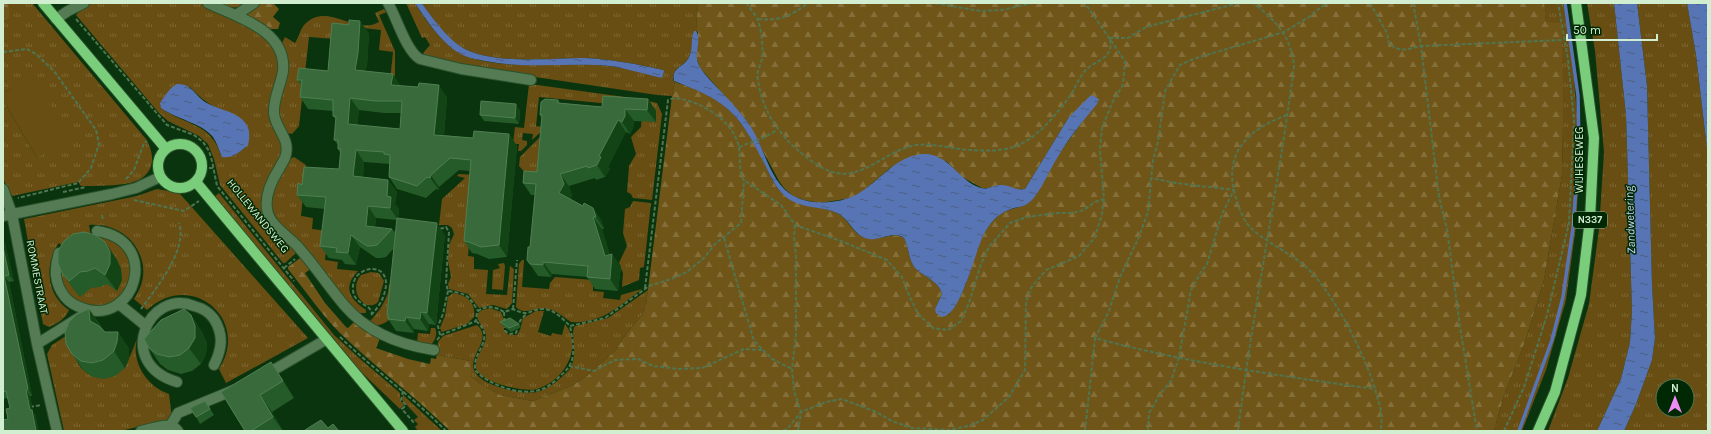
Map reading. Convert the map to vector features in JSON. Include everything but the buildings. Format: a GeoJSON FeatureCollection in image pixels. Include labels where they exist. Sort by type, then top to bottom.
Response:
{"type":"FeatureCollection","features":[{"type":"Feature","properties":{"kind":"main road"},"geometry":{"type":"LineString","coordinates":[[43,3],[154,136],[166,148]]}},
{"type":"Feature","properties":{"kind":"main road","name":"WIJHESEWEG"},"geometry":{"type":"LineString","coordinates":[[1538,431],[1555,392],[1581,295],[1590,219],[1594,138],[1576,3]]}},
{"type":"Feature","properties":{"kind":"main road"},"geometry":{"type":"LineString","coordinates":[[182,144],[190,146],[197,151],[208,168],[196,182],[184,189],[176,189],[164,182],[157,169],[161,154],[166,148],[173,145],[182,144]]}},
{"type":"Feature","properties":{"kind":"main road"},"geometry":{"type":"LineString","coordinates":[[196,182],[404,431]]}},
{"type":"Feature","properties":{"kind":"street"},"geometry":{"type":"LineString","coordinates":[[56,19],[84,3]]}},
{"type":"Feature","properties":{"kind":"street","name":"HOLLEWANDSWEG"},"geometry":{"type":"LineString","coordinates":[[208,3],[250,21],[276,44],[283,59],[282,73],[274,114],[285,139],[286,150],[285,158],[274,177],[269,190],[266,202],[267,213],[279,229],[294,242],[344,305],[364,323],[394,340],[421,348],[434,350]]}},
{"type":"Feature","properties":{"kind":"street"},"geometry":{"type":"LineString","coordinates":[[236,15],[254,3]]}},
{"type":"Feature","properties":{"kind":"street"},"geometry":{"type":"LineString","coordinates":[[388,3],[409,48],[416,57],[452,67],[531,80]]}},
{"type":"Feature","properties":{"kind":"street"},"geometry":{"type":"LineString","coordinates":[[8,215],[118,193],[136,188],[160,177]]}},
{"type":"Feature","properties":{"kind":"street","name":"ROMMESTRAAT"},"geometry":{"type":"LineString","coordinates":[[3,189],[7,200],[8,215],[57,431]]}},
{"type":"Feature","properties":{"kind":"street"},"geometry":{"type":"LineString","coordinates":[[37,344],[90,311],[109,309],[119,304],[128,295],[133,287],[136,277],[136,264],[133,256],[124,242],[115,236],[97,231]]}},
{"type":"Feature","properties":{"kind":"street","name":"ROMMESTRAAT"},"geometry":{"type":"LineString","coordinates":[[59,253],[55,272],[61,291],[66,299],[77,307],[90,311]]}},
{"type":"Feature","properties":{"kind":"street"},"geometry":{"type":"LineString","coordinates":[[177,382],[164,378],[155,372],[147,362],[143,352],[142,339],[146,326],[151,317],[168,305],[178,303],[189,304],[202,308],[212,316],[218,326],[221,337],[220,353],[214,365]]}},
{"type":"Feature","properties":{"kind":"street"},"geometry":{"type":"LineString","coordinates":[[119,304],[146,326]]}},
{"type":"Feature","properties":{"kind":"street"},"geometry":{"type":"LineString","coordinates":[[256,379],[327,339]]}},
{"type":"Feature","properties":{"kind":"street"},"geometry":{"type":"LineString","coordinates":[[141,431],[174,428],[178,413],[243,386]]}},
{"type":"Feature","properties":{"kind":"path"},"geometry":{"type":"LineString","coordinates":[[746,3],[758,19],[763,49],[757,79],[764,103],[777,130],[794,148],[817,166],[834,172],[854,173],[870,167],[904,148],[918,145],[971,150],[1011,148],[1025,141],[1053,119],[1085,70],[1106,57],[1111,47],[1109,38]]}},
{"type":"Feature","properties":{"kind":"path"},"geometry":{"type":"LineString","coordinates":[[758,19],[768,20],[791,15],[808,3]]}},
{"type":"Feature","properties":{"kind":"path"},"geometry":{"type":"LineString","coordinates":[[935,3],[980,11],[1002,10],[1032,3]]}},
{"type":"Feature","properties":{"kind":"path"},"geometry":{"type":"LineString","coordinates":[[783,431],[788,428],[801,412],[826,402],[842,400],[876,412],[892,421],[912,428],[949,430],[968,426],[983,420],[1010,397],[1025,370],[1026,302],[1030,288],[1046,270],[1079,256],[1095,237],[1102,214],[1104,199],[1100,150],[1102,128],[1113,101],[1123,85],[1125,61],[1084,3]]}},
{"type":"Feature","properties":{"kind":"path"},"geometry":{"type":"LineString","coordinates":[[1109,38],[1128,38],[1146,27],[1239,3]]}},
{"type":"Feature","properties":{"kind":"path"},"geometry":{"type":"LineString","coordinates":[[1238,431],[1245,370],[1268,240],[1294,67],[1293,56],[1284,32],[1268,14],[1253,3]]}},
{"type":"Feature","properties":{"kind":"path"},"geometry":{"type":"LineString","coordinates":[[1085,431],[1095,338],[1109,312],[1120,277],[1138,239],[1148,212],[1153,160],[1158,142],[1165,91],[1180,65],[1193,59],[1284,32],[1329,3]]}},
{"type":"Feature","properties":{"kind":"path"},"geometry":{"type":"LineString","coordinates":[[1370,3],[1387,33],[1389,44],[1396,50],[1421,46],[1564,40]]}},
{"type":"Feature","properties":{"kind":"path"},"geometry":{"type":"LineString","coordinates":[[1413,3],[1421,46],[1439,197],[1447,229],[1460,327],[1478,431]]}},
{"type":"Feature","properties":{"kind":"path"},"geometry":{"type":"LineString","coordinates":[[1504,431],[1524,387],[1547,315],[1569,223],[1574,121],[1558,3]]}},
{"type":"Feature","properties":{"kind":"path","name":"HOLLEWANDSWEG"},"geometry":{"type":"LineString","coordinates":[[68,11],[167,126],[194,136],[203,142],[209,151],[208,168],[217,186],[298,286]]}},
{"type":"Feature","properties":{"kind":"path"},"geometry":{"type":"LineString","coordinates":[[3,52],[27,49],[36,54],[54,71],[96,130],[99,144],[91,168],[76,184],[7,200]]}},
{"type":"Feature","properties":{"kind":"path"},"geometry":{"type":"LineString","coordinates":[[645,288],[668,100],[672,98],[683,99],[710,110],[728,127],[738,147],[741,176],[744,180],[782,205],[795,225],[796,334],[792,369],[794,391],[801,412],[798,431]]}},
{"type":"Feature","properties":{"kind":"path"},"geometry":{"type":"LineString","coordinates":[[1287,115],[1252,132],[1241,147],[1233,161],[1232,176],[1234,193],[1250,228],[1298,260],[1309,270],[1343,316],[1367,366],[1375,389],[1381,412],[1381,431]]}},
{"type":"Feature","properties":{"kind":"path"},"geometry":{"type":"LineString","coordinates":[[124,180],[134,170],[144,143],[167,126]]}},
{"type":"Feature","properties":{"kind":"path"},"geometry":{"type":"LineString","coordinates":[[738,147],[765,137],[777,130]]}},
{"type":"Feature","properties":{"kind":"path"},"geometry":{"type":"LineString","coordinates":[[1148,431],[1149,414],[1161,393],[1171,381],[1179,357],[1191,290],[1200,272],[1207,264],[1222,214],[1234,190],[1176,183],[1151,178]]}},
{"type":"Feature","properties":{"kind":"path"},"geometry":{"type":"LineString","coordinates":[[570,326],[605,318],[645,288],[671,279],[696,266],[711,248],[741,223],[744,180]]}},
{"type":"Feature","properties":{"kind":"path"},"geometry":{"type":"LineString","coordinates":[[76,184],[77,188]]}},
{"type":"Feature","properties":{"kind":"path"},"geometry":{"type":"LineString","coordinates":[[134,200],[184,211],[196,204],[217,186]]}},
{"type":"Feature","properties":{"kind":"path"},"geometry":{"type":"LineString","coordinates":[[58,193],[87,187]]}},
{"type":"Feature","properties":{"kind":"path"},"geometry":{"type":"LineString","coordinates":[[795,225],[841,241],[887,260],[902,277],[918,314],[934,328],[948,330],[961,321],[969,303],[981,264],[989,247],[1010,223],[1027,218],[1058,213],[1072,213],[1084,210],[1095,202],[1104,199]]}},
{"type":"Feature","properties":{"kind":"path"},"geometry":{"type":"LineString","coordinates":[[135,317],[167,272],[178,247],[181,230],[179,223]]}},
{"type":"Feature","properties":{"kind":"path"},"geometry":{"type":"LineString","coordinates":[[434,350],[440,335],[438,326],[443,314],[448,291],[446,283],[449,232],[448,228],[443,227],[439,229]]}},
{"type":"Feature","properties":{"kind":"path"},"geometry":{"type":"LineString","coordinates":[[724,238],[754,341],[772,359],[792,369]]}},
{"type":"Feature","properties":{"kind":"path"},"geometry":{"type":"LineString","coordinates":[[513,309],[517,260]]}},
{"type":"Feature","properties":{"kind":"path"},"geometry":{"type":"LineString","coordinates":[[364,323],[372,314],[381,303],[386,284],[386,278],[381,271],[371,269],[359,273],[354,282],[353,292],[355,297],[362,305],[371,310],[372,314]]}},
{"type":"Feature","properties":{"kind":"path"},"geometry":{"type":"LineString","coordinates":[[386,278],[391,277]]}},
{"type":"Feature","properties":{"kind":"path"},"geometry":{"type":"LineString","coordinates":[[448,291],[466,294],[472,299],[478,311]]}},
{"type":"Feature","properties":{"kind":"path"},"geometry":{"type":"LineString","coordinates":[[476,322],[476,314],[484,308],[491,307],[504,312],[513,309],[526,314]]}},
{"type":"Feature","properties":{"kind":"path"},"geometry":{"type":"LineString","coordinates":[[476,322],[482,327],[484,337],[474,368],[479,375],[496,385],[517,391],[537,391],[554,382],[570,366],[573,350],[570,326],[560,316],[548,310],[539,310],[526,314],[520,321],[516,332],[510,334],[505,331],[504,312]]}},
{"type":"Feature","properties":{"kind":"path"},"geometry":{"type":"LineString","coordinates":[[440,335],[476,322]]}},
{"type":"Feature","properties":{"kind":"path"},"geometry":{"type":"LineString","coordinates":[[336,333],[403,391],[446,431]]}},
{"type":"Feature","properties":{"kind":"path"},"geometry":{"type":"LineString","coordinates":[[1095,338],[1153,353],[1245,370],[1375,389]]}},
{"type":"Feature","properties":{"kind":"path"},"geometry":{"type":"LineString","coordinates":[[570,366],[594,371],[615,360],[638,359],[653,366],[678,369],[702,368],[744,349],[763,350]]}},
{"type":"Feature","properties":{"kind":"path"},"geometry":{"type":"LineString","coordinates":[[403,391],[401,400],[406,405],[402,409],[415,424]]}},
{"type":"Feature","properties":{"kind":"path"},"geometry":{"type":"LineString","coordinates":[[26,407],[50,403]]}},
{"type":"Feature","properties":{"kind":"green space"},"geometry":{"type":"Polygon","coordinates":[[[3,3],[9,3],[9,19],[3,22],[3,3]]]}},
{"type":"Feature","properties":{"kind":"green space"},"geometry":{"type":"Polygon","coordinates":[[[9,3],[32,3],[146,139],[150,147],[152,162],[150,169],[141,179],[124,184],[108,186],[81,186],[78,182],[12,196],[3,179],[3,100],[37,158],[33,76],[3,93],[3,22],[9,19],[9,3]]]}},
{"type":"Feature","properties":{"kind":"green space"},"geometry":{"type":"Polygon","coordinates":[[[93,3],[200,3],[242,21],[267,39],[277,53],[279,65],[270,107],[282,140],[282,155],[263,202],[284,237],[296,253],[285,263],[283,263],[220,185],[214,159],[208,144],[199,136],[168,121],[159,113],[76,15],[83,7],[93,3]],[[190,87],[161,108],[170,114],[204,130],[216,144],[221,155],[233,156],[245,148],[234,115],[210,104],[190,87]]]}},
{"type":"Feature","properties":{"kind":"green space"},"geometry":{"type":"Polygon","coordinates":[[[216,3],[248,3],[240,7],[232,8],[216,3]]]}},
{"type":"Feature","properties":{"kind":"green space"},"geometry":{"type":"Polygon","coordinates":[[[259,3],[273,3],[279,9],[273,17],[280,23],[278,29],[267,29],[248,17],[247,13],[259,3]]]}},
{"type":"Feature","properties":{"kind":"green space"},"geometry":{"type":"Polygon","coordinates":[[[406,3],[415,3],[440,37],[453,49],[474,59],[516,65],[605,66],[662,78],[663,70],[614,61],[584,58],[506,59],[476,53],[463,48],[452,40],[435,21],[422,3],[698,3],[696,31],[694,31],[692,50],[687,60],[675,72],[673,80],[675,82],[672,96],[501,72],[431,58],[423,53],[430,45],[425,37],[422,38],[406,3]]]}},
{"type":"Feature","properties":{"kind":"green space"},"geometry":{"type":"Polygon","coordinates":[[[698,3],[1544,3],[1546,22],[1562,23],[1562,175],[1544,280],[1525,342],[1504,395],[1494,431],[450,431],[333,326],[288,269],[288,267],[300,258],[304,258],[312,268],[305,273],[325,303],[346,327],[348,328],[355,321],[380,338],[376,348],[408,359],[430,364],[431,358],[436,359],[437,355],[471,361],[471,376],[479,383],[500,395],[533,401],[571,386],[587,376],[616,350],[626,334],[642,315],[646,305],[675,82],[707,95],[729,110],[746,131],[776,186],[789,199],[837,213],[845,219],[858,234],[866,238],[876,239],[895,235],[904,238],[911,261],[915,268],[935,282],[942,294],[935,309],[948,315],[962,294],[980,240],[990,224],[1001,214],[1030,202],[1058,155],[1082,122],[1069,117],[1025,189],[1017,190],[1001,185],[982,188],[962,177],[946,161],[908,158],[890,168],[862,192],[851,198],[820,203],[804,200],[793,196],[784,188],[746,120],[700,68],[696,57],[698,3]]]}},
{"type":"Feature","properties":{"kind":"green space"},"geometry":{"type":"Polygon","coordinates":[[[1543,3],[1563,3],[1572,54],[1580,152],[1576,226],[1566,300],[1546,370],[1522,431],[1494,431],[1504,395],[1525,342],[1544,280],[1562,175],[1563,126],[1543,3]]]}},
{"type":"Feature","properties":{"kind":"green space"},"geometry":{"type":"Polygon","coordinates":[[[1587,3],[1614,3],[1626,115],[1632,311],[1630,342],[1621,379],[1597,431],[1548,431],[1568,378],[1589,304],[1599,229],[1604,152],[1595,51],[1587,3]]]}},
{"type":"Feature","properties":{"kind":"green space"},"geometry":{"type":"Polygon","coordinates":[[[1637,3],[1687,3],[1696,55],[1708,157],[1708,431],[1624,431],[1636,404],[1652,360],[1655,338],[1652,285],[1647,86],[1637,3]]]}},
{"type":"Feature","properties":{"kind":"green space"},"geometry":{"type":"Polygon","coordinates":[[[384,9],[387,12],[379,15],[395,51],[395,83],[390,82],[393,52],[379,50],[381,30],[337,25],[335,39],[309,37],[299,126],[292,134],[287,133],[277,116],[282,43],[285,37],[295,43],[305,24],[314,18],[323,16],[361,25],[370,25],[379,22],[375,13],[384,9]]]}},
{"type":"Feature","properties":{"kind":"green space"},"geometry":{"type":"Polygon","coordinates":[[[33,75],[70,138],[37,158],[3,100],[3,93],[33,75]]]}},
{"type":"Feature","properties":{"kind":"green space"},"geometry":{"type":"Polygon","coordinates":[[[529,84],[639,99],[611,104],[539,97],[536,126],[543,127],[543,130],[532,140],[533,134],[523,133],[522,140],[527,141],[527,145],[521,151],[518,151],[519,144],[513,144],[515,127],[524,128],[529,84]]]}},
{"type":"Feature","properties":{"kind":"green space"},"geometry":{"type":"Polygon","coordinates":[[[643,100],[657,103],[662,114],[652,200],[633,198],[631,194],[627,192],[629,166],[636,154],[631,137],[641,127],[643,100]]]}},
{"type":"Feature","properties":{"kind":"green space"},"geometry":{"type":"Polygon","coordinates":[[[546,131],[542,182],[534,182],[519,166],[520,157],[546,131]]]}},
{"type":"Feature","properties":{"kind":"green space"},"geometry":{"type":"Polygon","coordinates":[[[294,157],[306,165],[301,216],[313,218],[312,229],[328,231],[325,260],[338,262],[337,269],[358,271],[353,277],[349,288],[352,297],[366,310],[366,313],[360,313],[352,308],[319,265],[275,219],[270,206],[273,192],[288,160],[294,157]]]}},
{"type":"Feature","properties":{"kind":"green space"},"geometry":{"type":"Polygon","coordinates":[[[459,174],[475,175],[468,256],[474,257],[474,269],[488,270],[486,294],[507,295],[510,266],[514,269],[512,303],[507,309],[493,305],[479,308],[468,294],[449,289],[448,284],[451,277],[448,261],[449,245],[454,234],[452,228],[448,225],[439,225],[442,199],[465,178],[457,176],[459,174]]]}},
{"type":"Feature","properties":{"kind":"green space"},"geometry":{"type":"Polygon","coordinates":[[[157,189],[179,193],[308,338],[226,383],[219,369],[227,350],[227,333],[222,318],[212,305],[198,297],[181,295],[164,299],[147,310],[134,299],[141,286],[143,272],[142,259],[136,247],[128,237],[117,230],[104,226],[89,225],[91,237],[110,240],[118,245],[125,253],[130,267],[129,280],[124,291],[115,300],[104,305],[91,306],[79,302],[68,292],[63,282],[62,269],[68,251],[59,243],[51,260],[50,279],[56,296],[61,304],[69,310],[61,320],[55,324],[49,327],[43,324],[24,219],[137,196],[157,189]]]}},
{"type":"Feature","properties":{"kind":"green space"},"geometry":{"type":"Polygon","coordinates":[[[219,193],[334,335],[400,393],[400,400],[404,405],[400,409],[356,367],[214,197],[219,193]]]}},
{"type":"Feature","properties":{"kind":"green space"},"geometry":{"type":"Polygon","coordinates":[[[633,201],[651,203],[644,267],[640,268],[639,280],[622,287],[623,273],[619,263],[627,246],[623,233],[625,209],[630,207],[633,201]]]}},
{"type":"Feature","properties":{"kind":"green space"},"geometry":{"type":"Polygon","coordinates":[[[522,260],[524,260],[522,287],[549,289],[550,283],[555,277],[593,280],[593,291],[604,292],[603,298],[620,300],[621,295],[642,289],[610,313],[582,322],[571,322],[555,311],[544,308],[524,311],[516,307],[519,264],[522,260]]]}},
{"type":"Feature","properties":{"kind":"green space"},"geometry":{"type":"Polygon","coordinates":[[[504,263],[503,290],[492,289],[493,270],[500,268],[498,264],[504,263]]]}},
{"type":"Feature","properties":{"kind":"green space"},"geometry":{"type":"Polygon","coordinates":[[[371,272],[379,273],[384,281],[378,302],[373,305],[368,305],[360,299],[356,288],[357,281],[361,275],[371,272]]]}},
{"type":"Feature","properties":{"kind":"green space"},"geometry":{"type":"Polygon","coordinates":[[[392,281],[387,310],[389,320],[379,325],[369,323],[383,305],[388,293],[389,285],[392,281]]]}},
{"type":"Feature","properties":{"kind":"green space"},"geometry":{"type":"Polygon","coordinates":[[[648,290],[646,305],[642,315],[626,334],[616,350],[587,376],[571,386],[533,401],[500,395],[479,383],[471,376],[471,361],[437,355],[438,342],[443,336],[477,325],[483,336],[473,366],[479,377],[494,385],[513,391],[530,393],[541,391],[558,380],[569,370],[574,358],[573,329],[575,326],[608,318],[648,290]]]}},
{"type":"Feature","properties":{"kind":"green space"},"geometry":{"type":"Polygon","coordinates":[[[453,293],[462,295],[470,300],[474,307],[474,317],[467,324],[442,332],[440,328],[445,316],[448,297],[453,293]]]}},
{"type":"Feature","properties":{"kind":"green space"},"geometry":{"type":"Polygon","coordinates":[[[490,308],[501,312],[504,320],[504,331],[509,335],[517,335],[523,318],[536,311],[544,311],[538,332],[551,336],[552,333],[562,335],[565,324],[570,333],[572,343],[568,363],[562,372],[546,385],[531,390],[513,388],[493,382],[479,373],[476,368],[476,364],[486,336],[478,320],[477,314],[482,310],[490,308]]]}},
{"type":"Feature","properties":{"kind":"green space"},"geometry":{"type":"Polygon","coordinates":[[[431,328],[435,328],[436,335],[431,345],[417,343],[418,333],[430,334],[431,328]]]}},
{"type":"Feature","properties":{"kind":"green space"},"geometry":{"type":"Polygon","coordinates":[[[66,336],[77,362],[82,369],[94,376],[105,378],[119,373],[124,367],[137,338],[136,356],[138,364],[147,379],[153,385],[169,394],[172,419],[120,431],[64,431],[47,354],[52,345],[66,336]]]}},
{"type":"Feature","properties":{"kind":"green space"},"geometry":{"type":"Polygon","coordinates":[[[403,395],[442,431],[418,431],[415,427],[418,424],[414,420],[418,417],[402,400],[403,395]]]}},
{"type":"Feature","properties":{"kind":"water"},"geometry":{"type":"Polygon","coordinates":[[[415,3],[422,3],[430,15],[452,40],[463,48],[476,53],[506,59],[584,58],[614,61],[663,70],[662,78],[603,65],[512,64],[485,61],[468,57],[462,55],[446,43],[429,24],[415,3]]]}},
{"type":"Feature","properties":{"kind":"water","name":"Zandwetering"},"geometry":{"type":"Polygon","coordinates":[[[1614,3],[1637,3],[1647,86],[1652,285],[1655,338],[1652,360],[1636,404],[1624,431],[1597,431],[1621,379],[1630,342],[1632,311],[1626,115],[1614,3]]]}},
{"type":"Feature","properties":{"kind":"water"},"geometry":{"type":"Polygon","coordinates":[[[1687,3],[1708,3],[1708,157],[1696,55],[1687,3]]]}},
{"type":"Feature","properties":{"kind":"water"},"geometry":{"type":"Polygon","coordinates":[[[694,31],[698,34],[697,59],[700,68],[750,125],[778,182],[795,197],[808,201],[829,202],[842,200],[853,196],[873,183],[900,161],[922,154],[939,157],[966,179],[981,188],[1005,185],[1025,189],[1069,117],[1091,95],[1099,99],[1097,104],[1068,141],[1039,191],[1031,201],[997,217],[985,232],[962,294],[956,305],[949,313],[942,317],[936,313],[935,309],[942,294],[935,282],[915,268],[911,261],[904,238],[891,235],[878,239],[864,238],[837,213],[825,209],[802,205],[790,200],[777,187],[746,130],[738,119],[718,102],[692,88],[674,81],[674,73],[690,56],[694,31]]]}},
{"type":"Feature","properties":{"kind":"water"},"geometry":{"type":"Polygon","coordinates":[[[177,84],[187,86],[205,102],[230,112],[242,119],[249,131],[248,145],[233,156],[222,157],[217,144],[208,132],[161,108],[160,103],[169,90],[177,84]]]}},
{"type":"Feature","properties":{"kind":"waterway"},"geometry":{"type":"LineString","coordinates":[[1519,431],[1552,340],[1563,297],[1573,228],[1579,149],[1578,96],[1565,3]]}}]}
